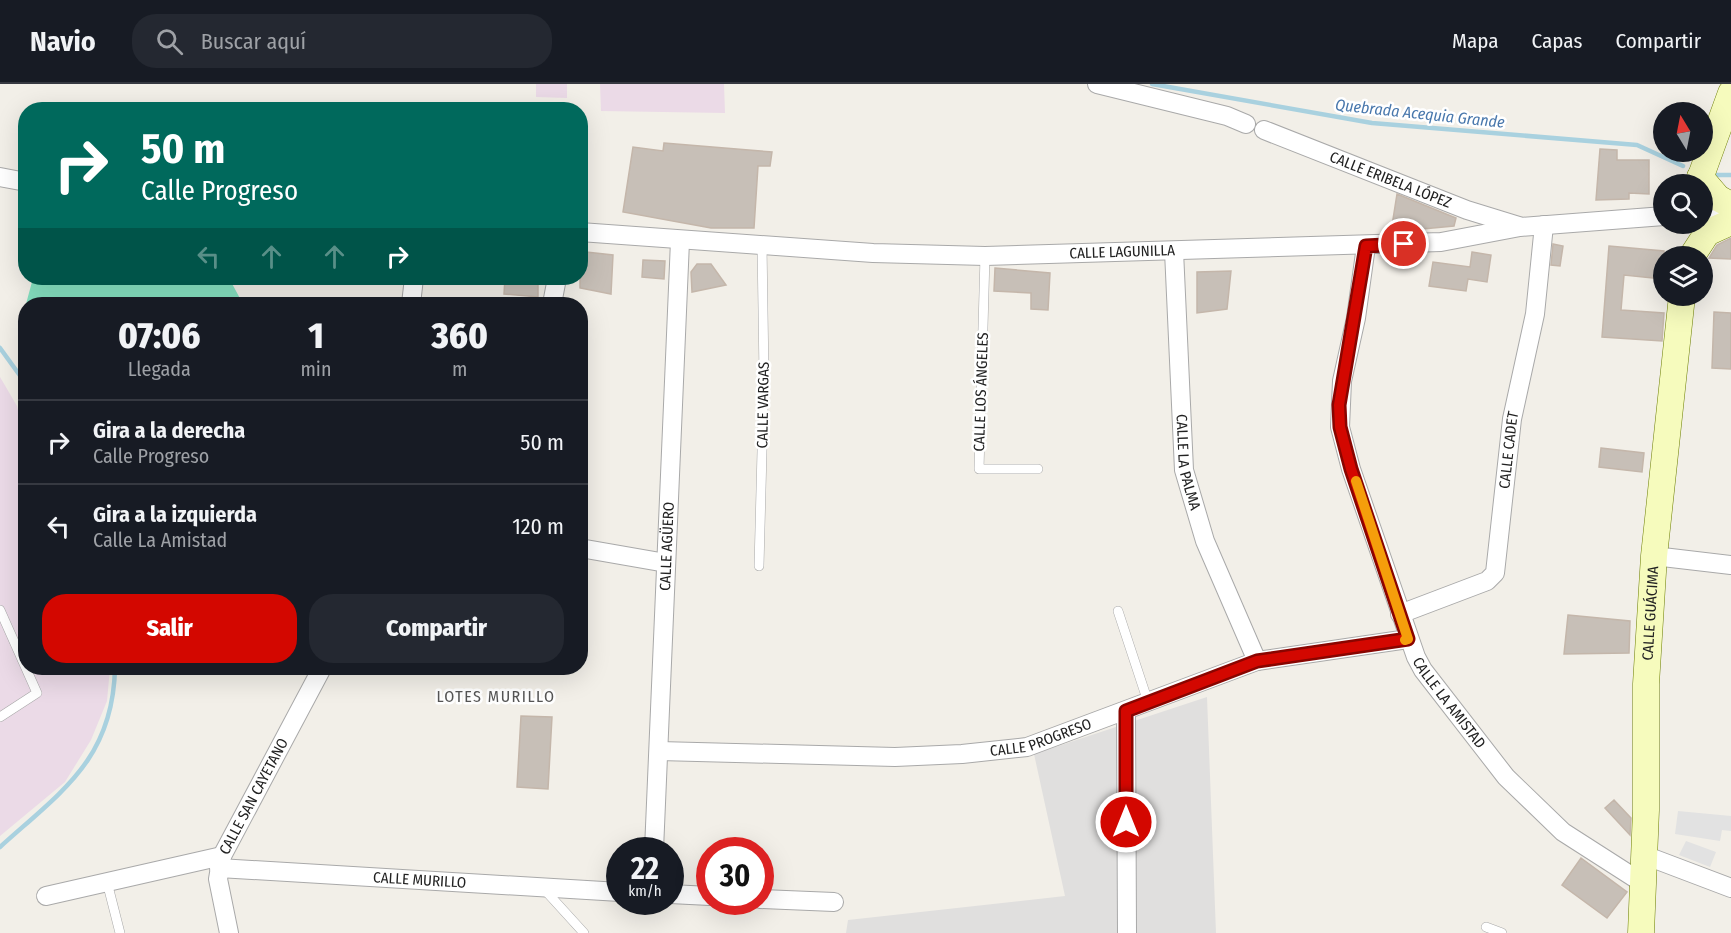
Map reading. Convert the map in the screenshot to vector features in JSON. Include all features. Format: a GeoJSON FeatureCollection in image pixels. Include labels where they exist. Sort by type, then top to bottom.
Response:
{"type":"FeatureCollection","features":[{"type":"Feature","properties":{"kind":"main road"},"geometry":{"type":"LineString","coordinates":[[1701,174],[1731,93]]}},
{"type":"Feature","properties":{"kind":"main road"},"geometry":{"type":"LineString","coordinates":[[1713,191],[1718,198],[1731,205]]}},
{"type":"Feature","properties":{"kind":"main road"},"geometry":{"type":"LineString","coordinates":[[1699,246],[1707,233],[1731,222]]}},
{"type":"Feature","properties":{"kind":"main road","name":"CALLE GUÁCIMA"},"geometry":{"type":"LineString","coordinates":[[1641,933],[1646,684],[1654,556],[1681,306]]}},
{"type":"Feature","properties":{"kind":"street"},"geometry":{"type":"LineString","coordinates":[[1097,84],[1227,116],[1246,124]]}},
{"type":"Feature","properties":{"kind":"street","name":"CALLE ERIBELA LÓPEZ"},"geometry":{"type":"LineString","coordinates":[[1264,130],[1467,210],[1520,227]]}},
{"type":"Feature","properties":{"kind":"street"},"geometry":{"type":"LineString","coordinates":[[0,177],[18,180]]}},
{"type":"Feature","properties":{"kind":"street"},"geometry":{"type":"LineString","coordinates":[[1713,214],[1731,213]]}},
{"type":"Feature","properties":{"kind":"street","name":"CALLE LAGUNILLA"},"geometry":{"type":"LineString","coordinates":[[588,233],[873,254],[985,256],[1441,242],[1520,227],[1653,217]]}},
{"type":"Feature","properties":{"kind":"street","name":"CALLE CADET"},"geometry":{"type":"LineString","coordinates":[[1400,614],[1487,581],[1495,573],[1512,420],[1535,314],[1544,225]]}},
{"type":"Feature","properties":{"kind":"street","name":"CALLE AGÜERO"},"geometry":{"type":"LineString","coordinates":[[655,837],[680,241]]}},
{"type":"Feature","properties":{"kind":"street","name":"CALLE LA AMISTAD"},"geometry":{"type":"LineString","coordinates":[[1366,246],[1356,318],[1342,381],[1340,427],[1351,469],[1408,639],[1423,670],[1506,777],[1563,832],[1641,882]]}},
{"type":"Feature","properties":{"kind":"street","name":"CALLE LA PALMA"},"geometry":{"type":"LineString","coordinates":[[1174,251],[1184,470],[1205,541],[1257,661]]}},
{"type":"Feature","properties":{"kind":"street"},"geometry":{"type":"LineString","coordinates":[[588,549],[666,563]]}},
{"type":"Feature","properties":{"kind":"street"},"geometry":{"type":"LineString","coordinates":[[1654,556],[1731,565]]}},
{"type":"Feature","properties":{"kind":"street","name":"CALLE PROGRESO"},"geometry":{"type":"LineString","coordinates":[[659,751],[895,757],[962,754],[1027,747],[1257,661],[1408,639]]}},
{"type":"Feature","properties":{"kind":"street","name":"CALLE SAN CAYETANO"},"geometry":{"type":"LineString","coordinates":[[229,933],[220,862],[318,675]]}},
{"type":"Feature","properties":{"kind":"street"},"geometry":{"type":"LineString","coordinates":[[1126,711],[1127,933]]}},
{"type":"Feature","properties":{"kind":"street"},"geometry":{"type":"LineString","coordinates":[[1644,855],[1731,888]]}},
{"type":"Feature","properties":{"kind":"street","name":"CALLE MURILLO"},"geometry":{"type":"LineString","coordinates":[[46,896],[107,882],[220,862],[606,891]]}},
{"type":"Feature","properties":{"kind":"street"},"geometry":{"type":"LineString","coordinates":[[774,900],[834,902]]}},
{"type":"Feature","properties":{"kind":"lane","name":"CALLE VARGAS"},"geometry":{"type":"LineString","coordinates":[[759,566],[764,375],[762,245]]}},
{"type":"Feature","properties":{"kind":"lane","name":"CALLE LOS ÁNGELES"},"geometry":{"type":"LineString","coordinates":[[985,256],[979,469],[1038,469]]}},
{"type":"Feature","properties":{"kind":"lane"},"geometry":{"type":"LineString","coordinates":[[0,610],[18,650]]}},
{"type":"Feature","properties":{"kind":"lane"},"geometry":{"type":"LineString","coordinates":[[1118,611],[1148,702]]}},
{"type":"Feature","properties":{"kind":"lane"},"geometry":{"type":"LineString","coordinates":[[0,717],[37,693],[29,675]]}},
{"type":"Feature","properties":{"kind":"lane"},"geometry":{"type":"LineString","coordinates":[[107,882],[120,933]]}},
{"type":"Feature","properties":{"kind":"lane"},"geometry":{"type":"LineString","coordinates":[[543,888],[584,933]]}},
{"type":"Feature","properties":{"kind":"lane"},"geometry":{"type":"LineString","coordinates":[[1486,927],[1502,933]]}},
{"type":"Feature","properties":{"kind":"shaded area"},"geometry":{"type":"Polygon","coordinates":[[[536,84],[567,84],[567,98],[536,97],[536,84]]]}},
{"type":"Feature","properties":{"kind":"shaded area"},"geometry":{"type":"Polygon","coordinates":[[[600,84],[724,84],[725,113],[601,111],[600,84]]]}},
{"type":"Feature","properties":{"kind":"shaded area"},"geometry":{"type":"Polygon","coordinates":[[[0,377],[18,410],[18,675],[109,675],[107,701],[91,740],[65,782],[0,836],[0,377]]]}},
{"type":"Feature","properties":{"kind":"shaded area"},"geometry":{"type":"Polygon","coordinates":[[[1207,697],[1216,933],[846,933],[848,920],[1065,896],[1034,754],[1207,697]]]}},
{"type":"Feature","properties":{"kind":"shaded area"},"geometry":{"type":"Polygon","coordinates":[[[1678,811],[1731,816],[1731,831],[1722,830],[1720,841],[1675,834],[1678,811]]]}},
{"type":"Feature","properties":{"kind":"shaded area"},"geometry":{"type":"Polygon","coordinates":[[[1686,841],[1716,852],[1710,867],[1679,855],[1686,841]]]}},
{"type":"Feature","properties":{"kind":"green space"},"geometry":{"type":"Polygon","coordinates":[[[31,285],[233,285],[239,297],[28,297],[31,285]]]}},
{"type":"Feature","properties":{"kind":"building"},"geometry":{"type":"Polygon","coordinates":[[[664,143],[772,152],[770,166],[758,166],[754,228],[711,228],[623,212],[633,147],[663,151],[664,143]]]}},
{"type":"Feature","properties":{"kind":"building"},"geometry":{"type":"Polygon","coordinates":[[[1600,149],[1617,150],[1617,160],[1649,160],[1649,194],[1629,193],[1629,199],[1596,200],[1600,149]]]}},
{"type":"Feature","properties":{"kind":"building"},"geometry":{"type":"Polygon","coordinates":[[[1397,194],[1456,218],[1454,226],[1391,232],[1397,194]]]}},
{"type":"Feature","properties":{"kind":"building"},"geometry":{"type":"Polygon","coordinates":[[[1731,238],[1731,259],[1713,258],[1713,252],[1717,245],[1731,238]]]}},
{"type":"Feature","properties":{"kind":"building"},"geometry":{"type":"Polygon","coordinates":[[[1553,244],[1563,246],[1560,266],[1551,265],[1553,244]]]}},
{"type":"Feature","properties":{"kind":"building"},"geometry":{"type":"Polygon","coordinates":[[[1609,246],[1653,250],[1653,278],[1624,275],[1621,310],[1664,313],[1662,341],[1602,337],[1609,246]]]}},
{"type":"Feature","properties":{"kind":"building"},"geometry":{"type":"Polygon","coordinates":[[[588,252],[613,255],[611,294],[580,288],[580,285],[588,285],[588,252]]]}},
{"type":"Feature","properties":{"kind":"building"},"geometry":{"type":"Polygon","coordinates":[[[1472,252],[1491,255],[1487,282],[1468,279],[1466,291],[1429,286],[1433,262],[1470,267],[1472,252]]]}},
{"type":"Feature","properties":{"kind":"building"},"geometry":{"type":"Polygon","coordinates":[[[643,260],[665,261],[664,279],[642,277],[643,260]]]}},
{"type":"Feature","properties":{"kind":"building"},"geometry":{"type":"Polygon","coordinates":[[[697,264],[711,264],[726,285],[692,292],[691,272],[697,264]]]}},
{"type":"Feature","properties":{"kind":"building"},"geometry":{"type":"Polygon","coordinates":[[[995,268],[1050,273],[1048,310],[1031,309],[1031,293],[994,291],[995,268]]]}},
{"type":"Feature","properties":{"kind":"building"},"geometry":{"type":"Polygon","coordinates":[[[1231,271],[1227,309],[1197,313],[1197,272],[1231,271]]]}},
{"type":"Feature","properties":{"kind":"building"},"geometry":{"type":"Polygon","coordinates":[[[505,285],[538,285],[538,297],[504,294],[505,285]]]}},
{"type":"Feature","properties":{"kind":"building"},"geometry":{"type":"Polygon","coordinates":[[[1714,312],[1731,313],[1731,369],[1712,368],[1714,312]]]}},
{"type":"Feature","properties":{"kind":"building"},"geometry":{"type":"Polygon","coordinates":[[[1601,448],[1644,453],[1642,472],[1599,467],[1601,448]]]}},
{"type":"Feature","properties":{"kind":"building"},"geometry":{"type":"Polygon","coordinates":[[[1568,615],[1630,621],[1629,653],[1564,654],[1568,615]]]}},
{"type":"Feature","properties":{"kind":"building"},"geometry":{"type":"Polygon","coordinates":[[[521,716],[552,717],[548,789],[517,787],[521,716]]]}},
{"type":"Feature","properties":{"kind":"building"},"geometry":{"type":"Polygon","coordinates":[[[1614,800],[1631,818],[1630,835],[1605,808],[1614,800]]]}},
{"type":"Feature","properties":{"kind":"building"},"geometry":{"type":"Polygon","coordinates":[[[1581,858],[1627,892],[1607,918],[1562,885],[1581,858]]]}},
{"type":"Feature","properties":{"kind":"waterway","name":"Quebrada Acequia Grande"},"geometry":{"type":"LineString","coordinates":[[1152,84],[1372,123],[1637,145],[1683,166]]}},
{"type":"Feature","properties":{"kind":"waterway","name":"Quebrada Acequia Grande"},"geometry":{"type":"LineString","coordinates":[[1713,175],[1731,175]]}},
{"type":"Feature","properties":{"kind":"waterway"},"geometry":{"type":"LineString","coordinates":[[0,348],[18,373]]}},
{"type":"Feature","properties":{"kind":"waterway"},"geometry":{"type":"LineString","coordinates":[[0,847],[63,790],[94,750],[105,726],[112,700],[114,675]]}},
{"type":"Feature","properties":{"kind":"slow traffic"},"geometry":{"type":"LineString","coordinates":[[1356,481],[1408,639],[1405,640]]}},
{"type":"Feature","properties":{"kind":"district","name":"LOTES MURILLO"},"geometry":{"type":"Point","coordinates":[496,696]}},
{"type":"Feature","properties":{"kind":"route"},"geometry":{"type":"LineString","coordinates":[[1126,822],[1126,711],[1257,661],[1408,639],[1351,469],[1340,427],[1339,405],[1356,318],[1366,246],[1404,244]]}}]}
